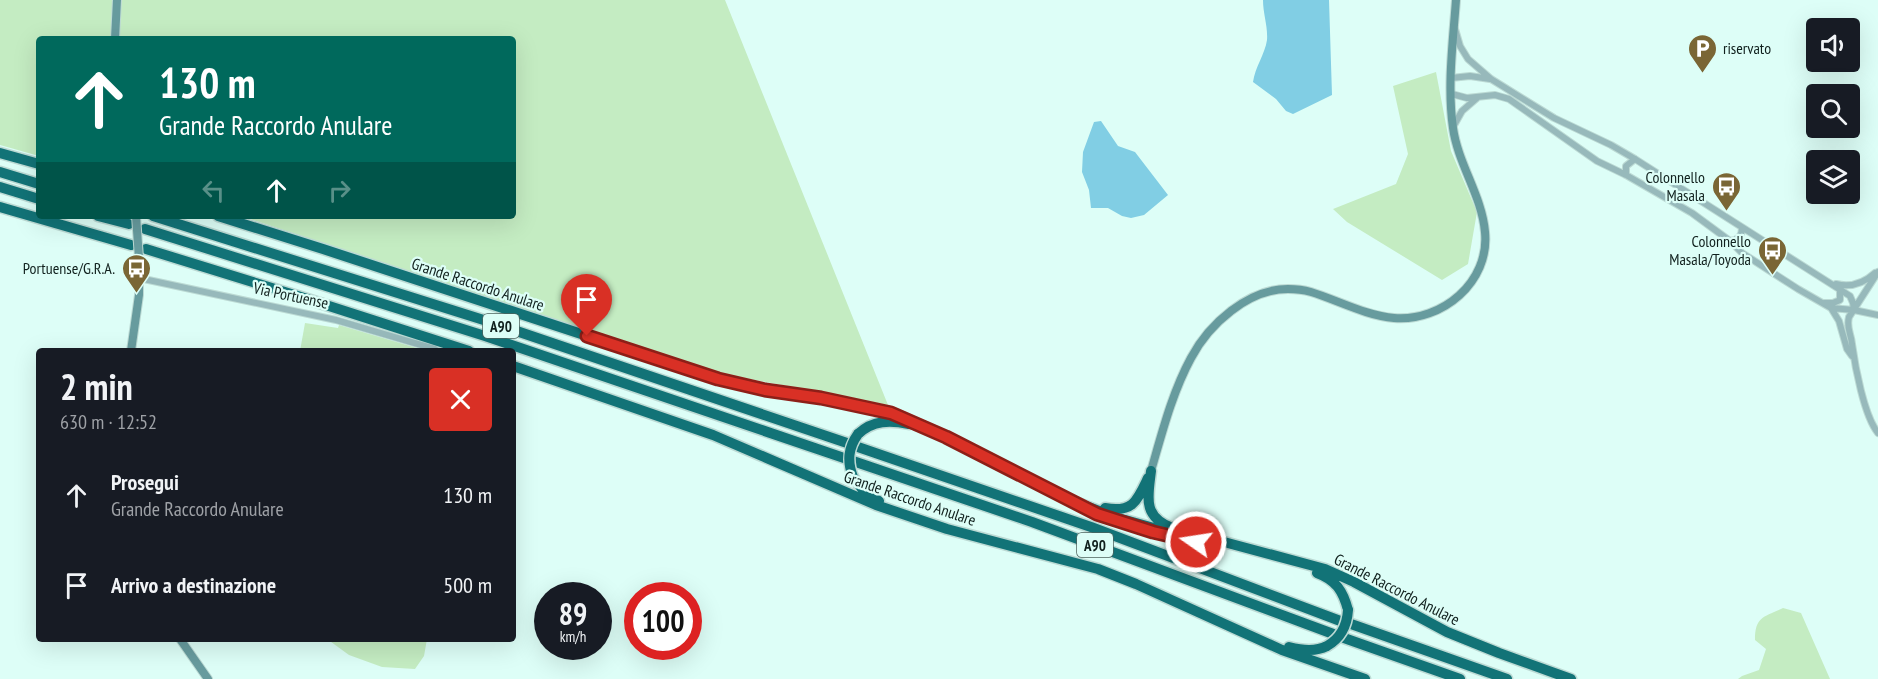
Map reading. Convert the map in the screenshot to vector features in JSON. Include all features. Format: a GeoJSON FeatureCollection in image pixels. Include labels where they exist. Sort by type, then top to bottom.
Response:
{"type":"FeatureCollection","features":[{"type":"Feature","properties":{"kind":"highway"},"geometry":{"type":"LineString","coordinates":[[0,153],[36,163]]}},
{"type":"Feature","properties":{"kind":"highway"},"geometry":{"type":"LineString","coordinates":[[0,172],[36,182]]}},
{"type":"Feature","properties":{"kind":"highway"},"geometry":{"type":"LineString","coordinates":[[0,187],[36,198]]}},
{"type":"Feature","properties":{"kind":"highway"},"geometry":{"type":"LineString","coordinates":[[0,207],[36,217]]}},
{"type":"Feature","properties":{"kind":"highway"},"geometry":{"type":"LineString","coordinates":[[41,219],[131,245]]}},
{"type":"Feature","properties":{"kind":"highway","name":"Grande Raccordo Anulare"},"geometry":{"type":"LineString","coordinates":[[163,219],[468,315],[1091,527],[1347,623],[1507,679]]}},
{"type":"Feature","properties":{"kind":"highway","name":"Grande Raccordo Anulare"},"geometry":{"type":"LineString","coordinates":[[228,219],[718,379],[895,414],[946,437],[1067,499],[1118,518],[1154,528],[1224,542],[1333,572],[1447,632],[1571,679]]}},
{"type":"Feature","properties":{"kind":"highway","name":"Grande Raccordo Anulare"},"geometry":{"type":"LineString","coordinates":[[145,230],[463,329],[1032,522],[1460,679]]}},
{"type":"Feature","properties":{"kind":"highway"},"geometry":{"type":"LineString","coordinates":[[142,253],[333,306],[460,348]]}},
{"type":"Feature","properties":{"kind":"highway","name":"Grande Raccordo Anulare"},"geometry":{"type":"LineString","coordinates":[[516,367],[713,435],[876,505],[957,532],[1098,569],[1263,641],[1365,679]]}},
{"type":"Feature","properties":{"kind":"highway"},"geometry":{"type":"LineString","coordinates":[[919,519],[869,495],[853,477],[849,456],[851,446],[858,434],[871,425],[887,422],[911,425],[946,437]]}},
{"type":"Feature","properties":{"kind":"highway"},"geometry":{"type":"LineString","coordinates":[[1067,499],[1105,508],[1125,509],[1135,501],[1151,471]]}},
{"type":"Feature","properties":{"kind":"highway"},"geometry":{"type":"LineString","coordinates":[[1151,471],[1149,505],[1156,520],[1172,528],[1224,542]]}},
{"type":"Feature","properties":{"kind":"highway"},"geometry":{"type":"LineString","coordinates":[[1067,499],[1118,522],[1289,564],[1323,576],[1341,589],[1348,610],[1346,624],[1334,642],[1319,650],[1309,650],[1263,641]]}},
{"type":"Feature","properties":{"kind":"street"},"geometry":{"type":"LineString","coordinates":[[115,36],[117,0]]}},
{"type":"Feature","properties":{"kind":"street"},"geometry":{"type":"LineString","coordinates":[[1151,471],[1165,423],[1191,357],[1217,324],[1245,302],[1258,295],[1295,289],[1311,292],[1386,317],[1406,318],[1430,313],[1454,301],[1471,282],[1481,264],[1485,248],[1485,231],[1480,208],[1461,159],[1453,128],[1451,78],[1456,0]]}},
{"type":"Feature","properties":{"kind":"street"},"geometry":{"type":"LineString","coordinates":[[1454,25],[1460,46],[1468,59],[1491,79],[1554,118],[1635,159],[1831,283],[1850,296],[1854,310]]}},
{"type":"Feature","properties":{"kind":"street"},"geometry":{"type":"LineString","coordinates":[[1451,78],[1470,75],[1491,79]]}},
{"type":"Feature","properties":{"kind":"street"},"geometry":{"type":"LineString","coordinates":[[1452,94],[1467,98],[1495,95],[1509,99],[1597,161],[1692,213],[1742,253],[1831,308],[1839,321],[1847,349],[1852,356]]}},
{"type":"Feature","properties":{"kind":"street"},"geometry":{"type":"LineString","coordinates":[[1453,128],[1462,111],[1480,96]]}},
{"type":"Feature","properties":{"kind":"street"},"geometry":{"type":"LineString","coordinates":[[1626,175],[1626,166],[1635,159]]}},
{"type":"Feature","properties":{"kind":"street"},"geometry":{"type":"LineString","coordinates":[[131,348],[142,253],[132,220]]}},
{"type":"Feature","properties":{"kind":"street"},"geometry":{"type":"LineString","coordinates":[[1730,242],[1741,236],[1742,228]]}},
{"type":"Feature","properties":{"kind":"street"},"geometry":{"type":"LineString","coordinates":[[1831,283],[1843,286],[1860,284],[1878,271]]}},
{"type":"Feature","properties":{"kind":"street"},"geometry":{"type":"LineString","coordinates":[[1878,271],[1847,323],[1860,386],[1873,425],[1878,433]]}},
{"type":"Feature","properties":{"kind":"street","name":"Via Portuense"},"geometry":{"type":"LineString","coordinates":[[139,278],[336,320],[432,348]]}},
{"type":"Feature","properties":{"kind":"street"},"geometry":{"type":"LineString","coordinates":[[1824,303],[1840,300],[1840,290]]}},
{"type":"Feature","properties":{"kind":"street"},"geometry":{"type":"LineString","coordinates":[[1831,308],[1878,315]]}},
{"type":"Feature","properties":{"kind":"street"},"geometry":{"type":"LineString","coordinates":[[182,642],[208,679]]}},
{"type":"Feature","properties":{"kind":"green space"},"geometry":{"type":"Polygon","coordinates":[[[0,0],[725,0],[888,405],[718,373],[250,219],[516,219],[516,36],[36,36],[36,155],[0,145],[0,0]]]}},
{"type":"Feature","properties":{"kind":"green space"},"geometry":{"type":"Polygon","coordinates":[[[1436,72],[1451,151],[1477,212],[1468,264],[1442,280],[1347,222],[1333,209],[1396,184],[1408,154],[1393,86],[1436,72]]]}},
{"type":"Feature","properties":{"kind":"green space"},"geometry":{"type":"Polygon","coordinates":[[[305,323],[338,328],[339,325],[417,348],[301,348],[305,323]]]}},
{"type":"Feature","properties":{"kind":"green space"},"geometry":{"type":"Polygon","coordinates":[[[1783,608],[1801,613],[1830,679],[1738,679],[1759,670],[1766,649],[1755,640],[1757,626],[1762,618],[1783,608]]]}},
{"type":"Feature","properties":{"kind":"green space"},"geometry":{"type":"Polygon","coordinates":[[[331,642],[426,642],[424,656],[415,669],[382,667],[349,655],[331,642]]]}},
{"type":"Feature","properties":{"kind":"water"},"geometry":{"type":"Polygon","coordinates":[[[1263,0],[1329,0],[1332,95],[1293,114],[1286,111],[1276,99],[1253,82],[1267,40],[1263,0]]]}},
{"type":"Feature","properties":{"kind":"water"},"geometry":{"type":"Polygon","coordinates":[[[1101,121],[1118,146],[1135,152],[1168,195],[1144,215],[1131,218],[1108,208],[1091,208],[1089,190],[1082,172],[1083,152],[1094,122],[1101,121]]]}},
{"type":"Feature","properties":{"kind":"place","name":"riservato"},"geometry":{"type":"Point","coordinates":[1702,74]}},
{"type":"Feature","properties":{"kind":"place","name":"Colonnello Masala"},"geometry":{"type":"Point","coordinates":[1726,212]}},
{"type":"Feature","properties":{"kind":"place","name":"Colonnello Masala/Toyoda"},"geometry":{"type":"Point","coordinates":[1772,276]}},
{"type":"Feature","properties":{"kind":"place","name":"Portuense/G.R.A."},"geometry":{"type":"Point","coordinates":[136,294]}},
{"type":"Feature","properties":{"kind":"route"},"geometry":{"type":"LineString","coordinates":[[587,336],[718,379],[765,390],[878,409],[903,417],[1097,514],[1153,532],[1196,542]]}}]}
